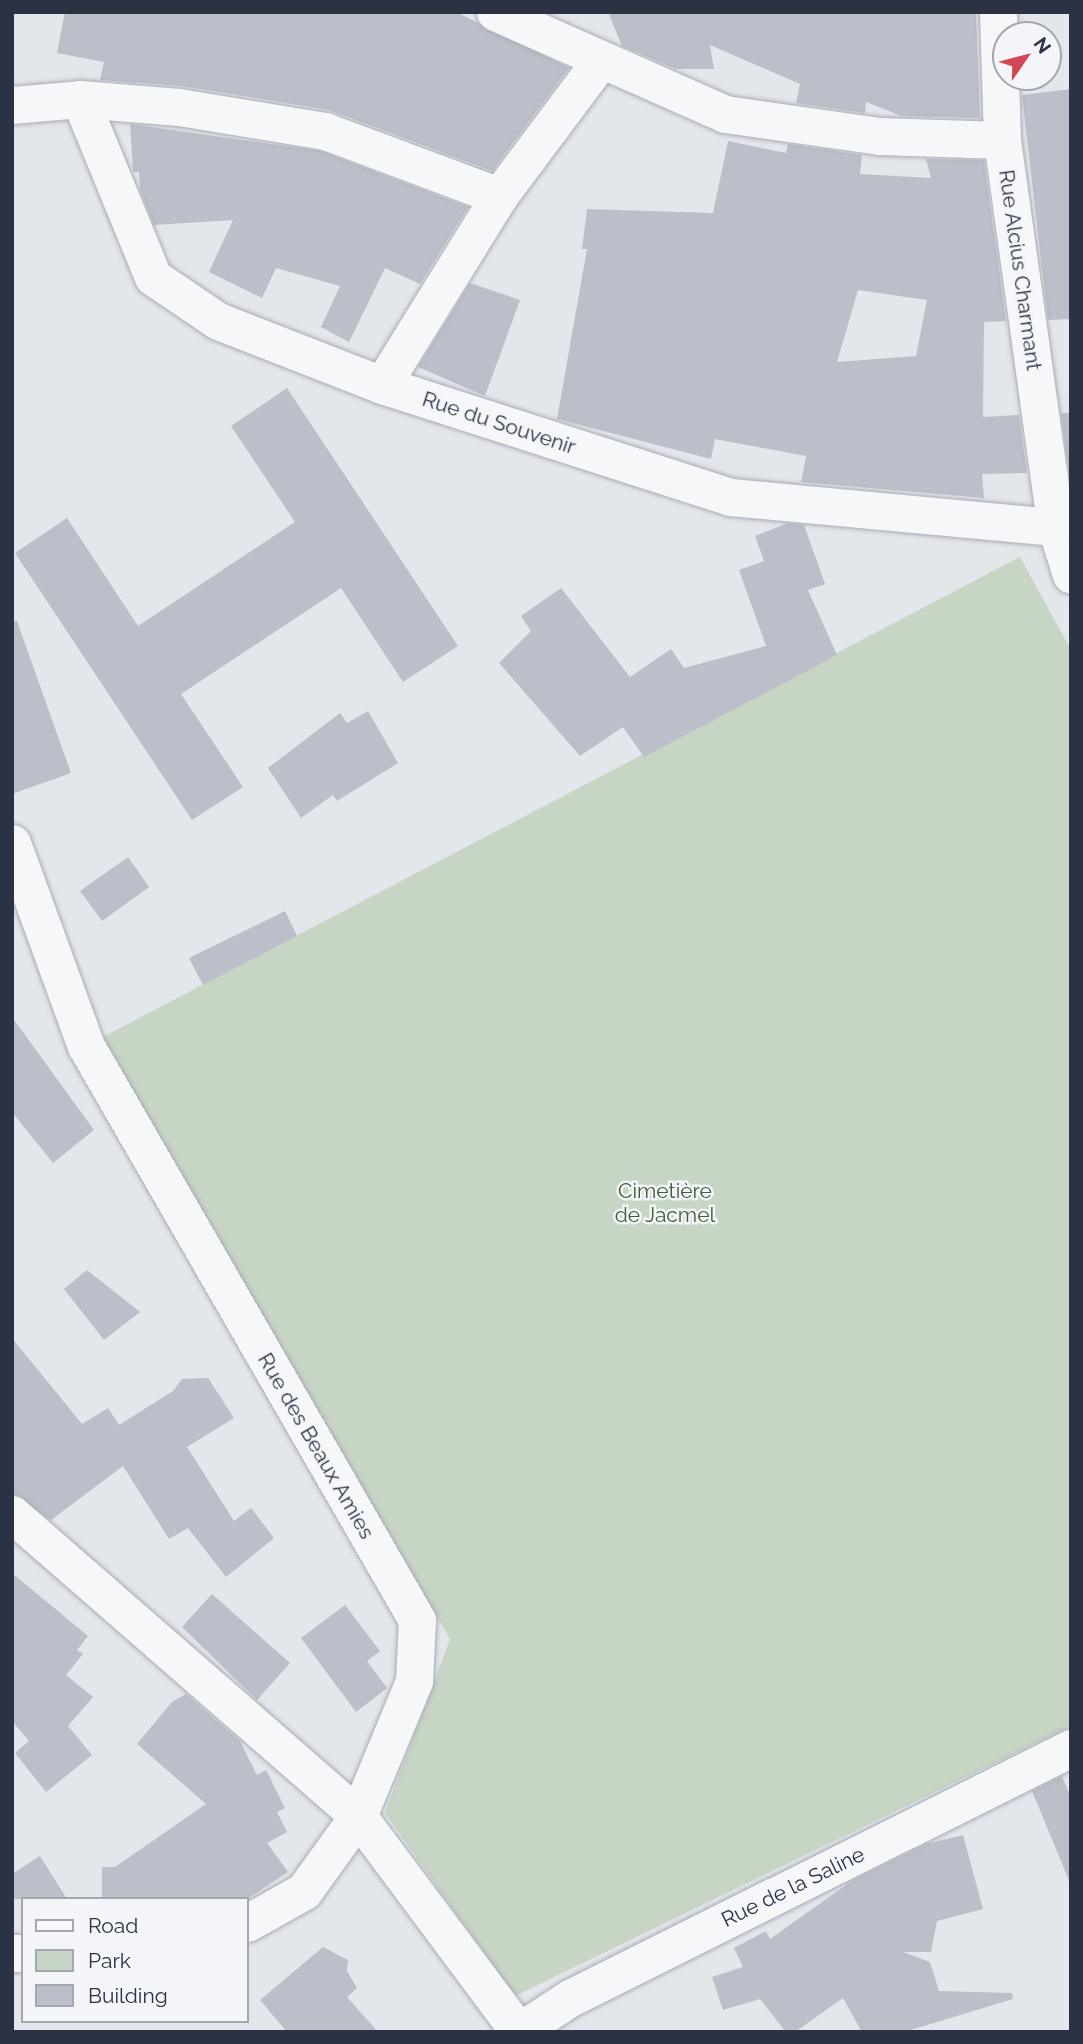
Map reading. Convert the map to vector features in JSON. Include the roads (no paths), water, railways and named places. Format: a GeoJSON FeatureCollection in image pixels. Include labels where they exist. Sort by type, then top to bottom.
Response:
{"type":"FeatureCollection","features":[{"type":"Feature","properties":{"kind":"street"},"geometry":{"type":"LineString","coordinates":[[495,12],[600,61],[725,114],[879,136],[1002,140]]}},
{"type":"Feature","properties":{"kind":"street","name":"Rue Alcius Charmant"},"geometry":{"type":"LineString","coordinates":[[998,12],[1002,140],[1056,527],[1071,575]]}},
{"type":"Feature","properties":{"kind":"street"},"geometry":{"type":"LineString","coordinates":[[382,385],[499,196],[600,61]]}},
{"type":"Feature","properties":{"kind":"street"},"geometry":{"type":"LineString","coordinates":[[12,104],[80,99],[179,107],[325,131],[499,196]]}},
{"type":"Feature","properties":{"kind":"street","name":"Rue du Souvenir"},"geometry":{"type":"LineString","coordinates":[[80,99],[153,277],[218,321],[382,385],[730,497],[1056,527]]}},
{"type":"Feature","properties":{"kind":"street","name":"Rue des Beaux Amies"},"geometry":{"type":"LineString","coordinates":[[12,842],[86,1046],[417,1620],[414,1681],[358,1816],[304,1891],[248,1922]]}},
{"type":"Feature","properties":{"kind":"street"},"geometry":{"type":"LineString","coordinates":[[12,1514],[358,1816],[518,2032]]}},
{"type":"Feature","properties":{"kind":"street","name":"Rue de la Saline"},"geometry":{"type":"LineString","coordinates":[[518,2032],[570,1998],[1071,1748]]}},
{"type":"Feature","properties":{"kind":"park label","name":"Cimetière de Jacmel"},"geometry":{"type":"Point","coordinates":[665,1203]}}]}
